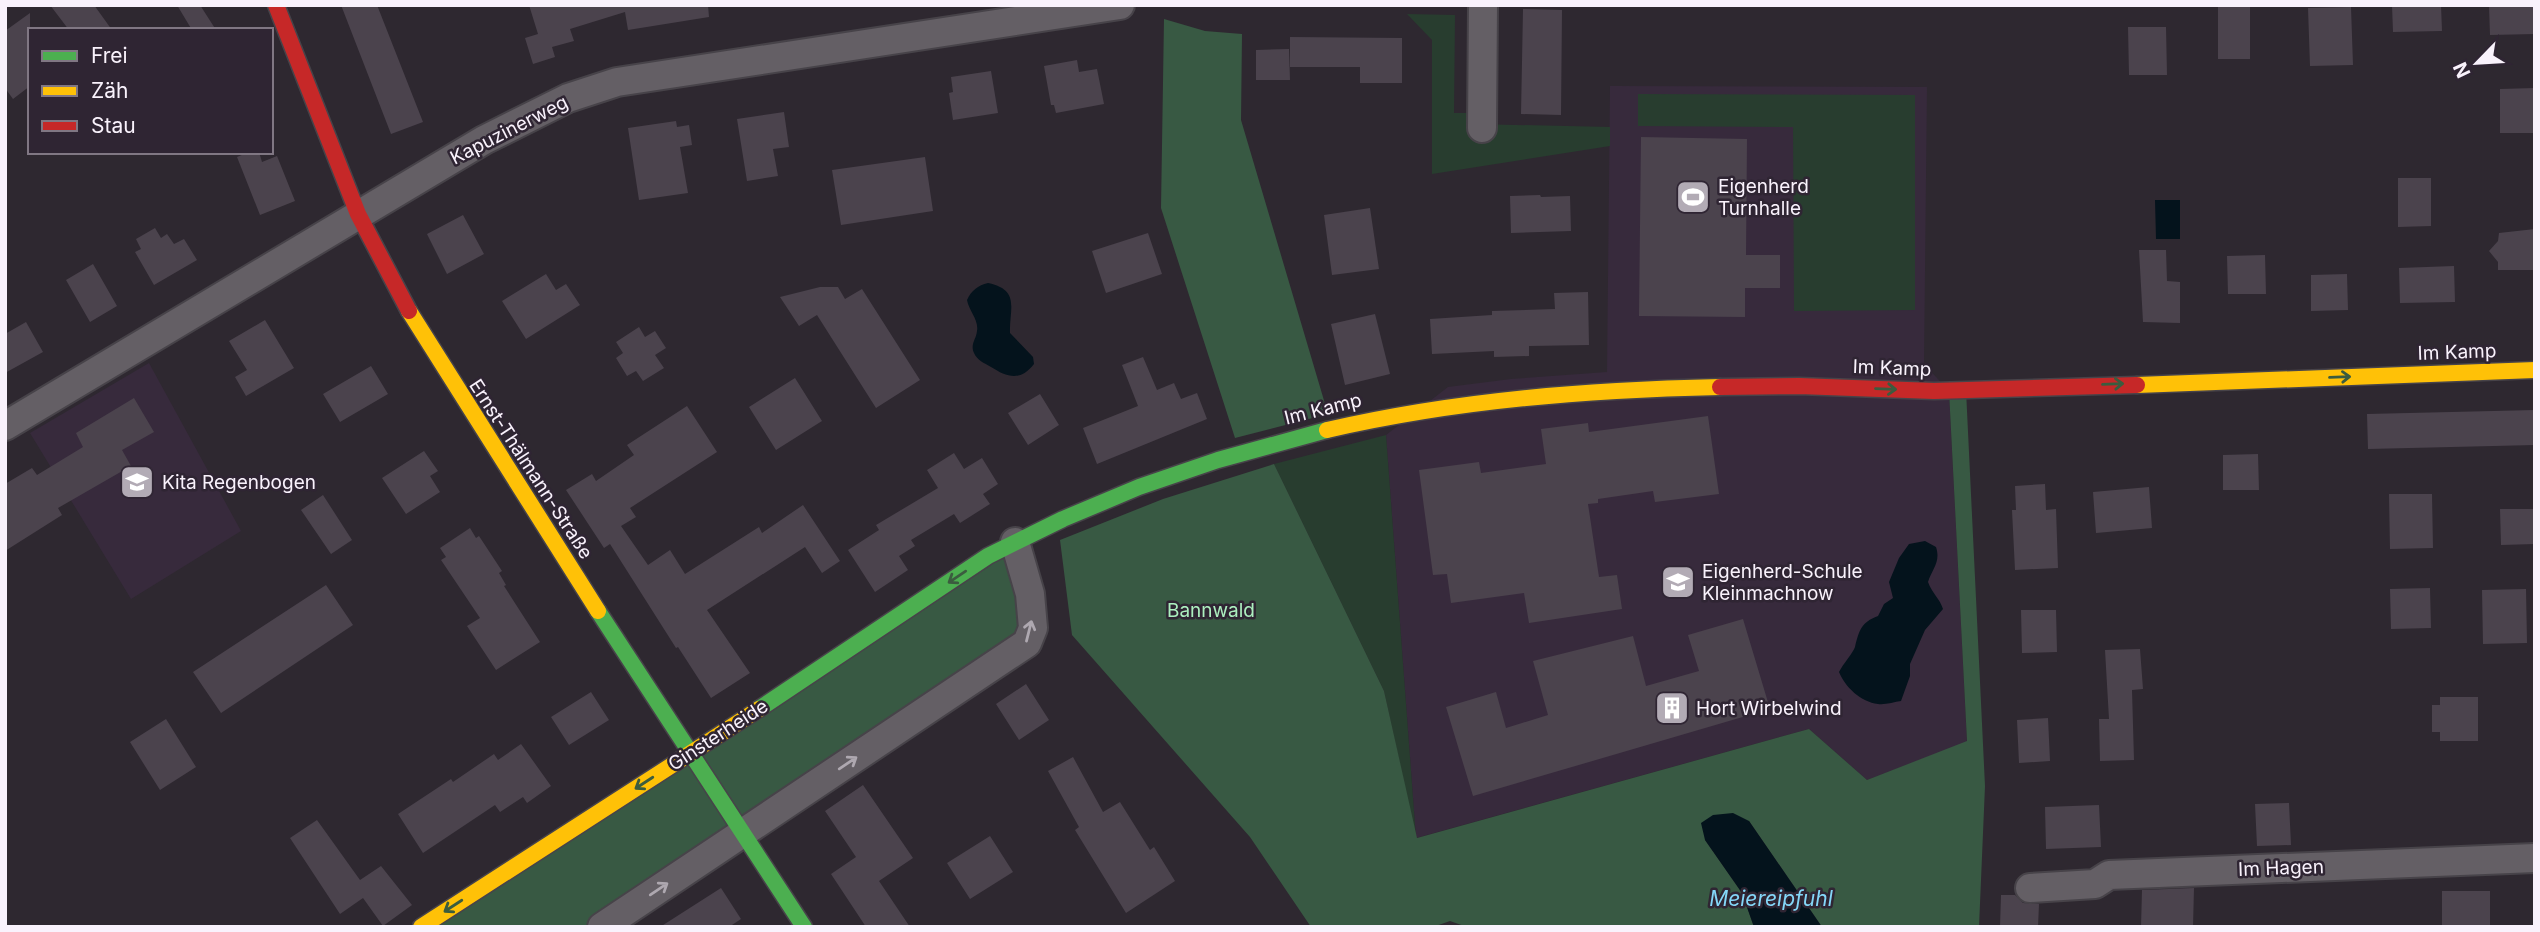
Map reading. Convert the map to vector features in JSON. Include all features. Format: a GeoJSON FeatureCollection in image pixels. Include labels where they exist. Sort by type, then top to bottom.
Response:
{"type":"FeatureCollection","features":[{"type":"Feature","properties":{"kind":"street","name":"Ernst-Thälmann-Straße"},"geometry":{"type":"LineString","coordinates":[[276,5],[358,214],[388,276],[448,379],[804,927]]}},
{"type":"Feature","properties":{"kind":"street","name":"Kapuzinerweg"},"geometry":{"type":"LineString","coordinates":[[5,426],[358,214],[519,121],[568,98],[617,82],[1120,5]]}},
{"type":"Feature","properties":{"kind":"street"},"geometry":{"type":"LineString","coordinates":[[1482,128],[1483,5]]}},
{"type":"Feature","properties":{"kind":"street","name":"Im Kamp"},"geometry":{"type":"LineString","coordinates":[[1253,447],[1381,416],[1499,398],[1624,390],[1817,387],[1980,390],[2535,370]]}},
{"type":"Feature","properties":{"kind":"street","name":"Ginsterheide"},"geometry":{"type":"LineString","coordinates":[[421,927],[691,754],[988,556],[1161,478],[1253,447]]}},
{"type":"Feature","properties":{"kind":"street"},"geometry":{"type":"LineString","coordinates":[[602,927],[1027,643],[1033,628],[1030,594],[1015,542]]}},
{"type":"Feature","properties":{"kind":"street","name":"Im Hagen"},"geometry":{"type":"LineString","coordinates":[[2030,888],[2095,884],[2109,875],[2535,858]]}},
{"type":"Feature","properties":{"kind":"shaded area","name":"Eigenherd-Schule Kleinmachnow"},"geometry":{"type":"Polygon","coordinates":[[[1610,86],[1927,87],[1924,364],[1949,391],[1967,742],[1867,780],[1809,729],[1416,838],[1386,435],[1448,387],[1607,372],[1610,86]]]}},
{"type":"Feature","properties":{"kind":"shaded area","name":"Kita Regenbogen"},"geometry":{"type":"Polygon","coordinates":[[[149,363],[241,531],[131,599],[30,433],[149,363]]]}},
{"type":"Feature","properties":{"kind":"green space"},"geometry":{"type":"Polygon","coordinates":[[[1407,14],[1455,15],[1454,113],[1473,113],[1473,124],[1610,127],[1610,146],[1432,174],[1432,40],[1407,14]]]}},
{"type":"Feature","properties":{"kind":"green space"},"geometry":{"type":"Polygon","coordinates":[[[1164,19],[1205,31],[1242,34],[1241,120],[1328,414],[1235,438],[1161,208],[1164,19]]]}},
{"type":"Feature","properties":{"kind":"green space"},"geometry":{"type":"Polygon","coordinates":[[[1638,94],[1915,95],[1915,310],[1794,311],[1793,127],[1638,126],[1638,94]]]}},
{"type":"Feature","properties":{"kind":"green space","name":"Bannwald"},"geometry":{"type":"Polygon","coordinates":[[[1966,390],[1985,786],[1979,927],[1822,927],[1749,821],[1705,840],[1742,893],[1754,927],[1467,927],[1450,921],[1433,927],[1311,927],[1250,837],[1072,635],[1060,540],[1163,499],[1274,464],[1384,691],[1417,838],[1809,729],[1867,780],[1967,741],[1949,391],[1966,390]]]}},
{"type":"Feature","properties":{"kind":"green space"},"geometry":{"type":"Polygon","coordinates":[[[1386,435],[1416,838],[1384,691],[1274,464],[1386,435]]]}},
{"type":"Feature","properties":{"kind":"green space"},"geometry":{"type":"Polygon","coordinates":[[[1015,542],[1033,628],[602,927],[421,927],[1015,542]]]}},
{"type":"Feature","properties":{"kind":"water"},"geometry":{"type":"Polygon","coordinates":[[[2155,200],[2180,200],[2180,239],[2156,239],[2155,200]]]}},
{"type":"Feature","properties":{"kind":"water"},"geometry":{"type":"Polygon","coordinates":[[[988,283],[1005,290],[1009,296],[1010,333],[1033,357],[1034,364],[1024,373],[1008,375],[979,359],[973,350],[977,327],[967,300],[975,289],[988,283]]]}},
{"type":"Feature","properties":{"kind":"water"},"geometry":{"type":"Polygon","coordinates":[[[1925,541],[1936,547],[1937,561],[1928,582],[1943,609],[1925,630],[1910,664],[1910,676],[1901,701],[1872,703],[1854,693],[1839,672],[1854,649],[1862,628],[1878,616],[1884,604],[1893,598],[1889,582],[1899,558],[1909,544],[1925,541]]]}},
{"type":"Feature","properties":{"kind":"water","name":"Meiereipfuhl"},"geometry":{"type":"Polygon","coordinates":[[[1733,813],[1749,821],[1822,927],[1754,927],[1742,893],[1705,840],[1701,823],[1713,815],[1733,813]]]}},
{"type":"Feature","properties":{"kind":"building"},"geometry":{"type":"Polygon","coordinates":[[[50,5],[94,5],[111,28],[67,28],[50,5]]]}},
{"type":"Feature","properties":{"kind":"building"},"geometry":{"type":"Polygon","coordinates":[[[177,5],[200,5],[215,28],[191,28],[177,5]]]}},
{"type":"Feature","properties":{"kind":"building"},"geometry":{"type":"Polygon","coordinates":[[[341,5],[377,5],[423,122],[391,134],[341,5]]]}},
{"type":"Feature","properties":{"kind":"building"},"geometry":{"type":"Polygon","coordinates":[[[529,5],[708,5],[709,17],[628,30],[625,12],[570,29],[574,41],[552,47],[555,57],[533,64],[525,38],[538,34],[529,5]]]}},
{"type":"Feature","properties":{"kind":"building"},"geometry":{"type":"Polygon","coordinates":[[[2218,5],[2250,5],[2250,59],[2218,59],[2218,5]]]}},
{"type":"Feature","properties":{"kind":"building"},"geometry":{"type":"Polygon","coordinates":[[[2392,5],[2441,5],[2442,31],[2393,32],[2392,5]]]}},
{"type":"Feature","properties":{"kind":"building"},"geometry":{"type":"Polygon","coordinates":[[[2489,5],[2535,5],[2535,34],[2490,35],[2489,5]]]}},
{"type":"Feature","properties":{"kind":"building"},"geometry":{"type":"Polygon","coordinates":[[[2351,7],[2353,65],[2310,66],[2308,8],[2351,7]]]}},
{"type":"Feature","properties":{"kind":"building"},"geometry":{"type":"Polygon","coordinates":[[[1523,9],[1562,10],[1561,115],[1521,114],[1523,9]]]}},
{"type":"Feature","properties":{"kind":"building"},"geometry":{"type":"Polygon","coordinates":[[[30,13],[28,88],[13,99],[5,88],[5,31],[30,13]]]}},
{"type":"Feature","properties":{"kind":"building"},"geometry":{"type":"Polygon","coordinates":[[[2128,27],[2166,27],[2167,75],[2129,75],[2128,27]]]}},
{"type":"Feature","properties":{"kind":"building"},"geometry":{"type":"Polygon","coordinates":[[[1290,37],[1402,38],[1402,83],[1360,83],[1360,67],[1290,67],[1290,37]]]}},
{"type":"Feature","properties":{"kind":"building"},"geometry":{"type":"Polygon","coordinates":[[[1289,49],[1290,80],[1256,80],[1256,50],[1289,49]]]}},
{"type":"Feature","properties":{"kind":"building"},"geometry":{"type":"Polygon","coordinates":[[[1077,60],[1079,72],[1097,69],[1104,104],[1056,113],[1054,105],[1051,105],[1044,66],[1077,60]]]}},
{"type":"Feature","properties":{"kind":"building"},"geometry":{"type":"Polygon","coordinates":[[[991,71],[998,113],[953,120],[949,93],[953,92],[951,77],[991,71]]]}},
{"type":"Feature","properties":{"kind":"building"},"geometry":{"type":"Polygon","coordinates":[[[2535,88],[2535,133],[2500,133],[2500,89],[2535,88]]]}},
{"type":"Feature","properties":{"kind":"building"},"geometry":{"type":"Polygon","coordinates":[[[784,112],[789,147],[773,149],[778,176],[747,181],[737,119],[784,112]]]}},
{"type":"Feature","properties":{"kind":"building"},"geometry":{"type":"Polygon","coordinates":[[[676,121],[677,127],[689,125],[692,145],[680,147],[688,193],[639,200],[628,128],[676,121]]]}},
{"type":"Feature","properties":{"kind":"building","name":"Eigenherd Turnhalle"},"geometry":{"type":"Polygon","coordinates":[[[1641,137],[1747,139],[1746,255],[1780,255],[1780,288],[1745,288],[1745,317],[1639,316],[1641,137]]]}},
{"type":"Feature","properties":{"kind":"building"},"geometry":{"type":"Polygon","coordinates":[[[260,154],[262,162],[277,156],[295,201],[260,215],[237,157],[260,154]]]}},
{"type":"Feature","properties":{"kind":"building"},"geometry":{"type":"Polygon","coordinates":[[[925,157],[933,211],[841,225],[832,170],[925,157]]]}},
{"type":"Feature","properties":{"kind":"building"},"geometry":{"type":"Polygon","coordinates":[[[2398,178],[2431,178],[2431,226],[2398,227],[2398,178]]]}},
{"type":"Feature","properties":{"kind":"building"},"geometry":{"type":"Polygon","coordinates":[[[1510,196],[1570,196],[1571,231],[1511,233],[1510,196]]]}},
{"type":"Feature","properties":{"kind":"building"},"geometry":{"type":"Polygon","coordinates":[[[1370,208],[1379,269],[1332,275],[1324,215],[1370,208]]]}},
{"type":"Feature","properties":{"kind":"building"},"geometry":{"type":"Polygon","coordinates":[[[463,215],[484,254],[447,274],[427,234],[463,215]]]}},
{"type":"Feature","properties":{"kind":"building"},"geometry":{"type":"Polygon","coordinates":[[[155,228],[161,238],[167,234],[174,244],[184,239],[197,260],[154,285],[135,252],[141,249],[136,239],[155,228]]]}},
{"type":"Feature","properties":{"kind":"building"},"geometry":{"type":"Polygon","coordinates":[[[2535,229],[2535,270],[2498,270],[2498,262],[2489,251],[2498,241],[2499,233],[2535,229]]]}},
{"type":"Feature","properties":{"kind":"building"},"geometry":{"type":"Polygon","coordinates":[[[1148,233],[1162,274],[1106,293],[1092,251],[1148,233]]]}},
{"type":"Feature","properties":{"kind":"building"},"geometry":{"type":"Polygon","coordinates":[[[2139,250],[2166,250],[2167,281],[2180,282],[2180,323],[2143,322],[2139,250]]]}},
{"type":"Feature","properties":{"kind":"building"},"geometry":{"type":"Polygon","coordinates":[[[2265,255],[2266,294],[2228,294],[2227,256],[2265,255]]]}},
{"type":"Feature","properties":{"kind":"building"},"geometry":{"type":"Polygon","coordinates":[[[93,264],[117,306],[90,322],[66,280],[93,264]]]}},
{"type":"Feature","properties":{"kind":"building"},"geometry":{"type":"Polygon","coordinates":[[[2454,266],[2455,302],[2400,303],[2399,268],[2454,266]]]}},
{"type":"Feature","properties":{"kind":"building"},"geometry":{"type":"Polygon","coordinates":[[[546,274],[556,290],[566,284],[580,305],[526,339],[502,301],[546,274]]]}},
{"type":"Feature","properties":{"kind":"building"},"geometry":{"type":"Polygon","coordinates":[[[2347,274],[2348,310],[2311,311],[2311,275],[2347,274]]]}},
{"type":"Feature","properties":{"kind":"building"},"geometry":{"type":"Polygon","coordinates":[[[820,287],[838,287],[845,299],[862,289],[920,380],[876,408],[817,315],[799,326],[780,297],[820,287]]]}},
{"type":"Feature","properties":{"kind":"building"},"geometry":{"type":"Polygon","coordinates":[[[1588,292],[1589,345],[1529,346],[1529,356],[1494,357],[1494,351],[1432,354],[1430,319],[1492,315],[1492,311],[1555,309],[1554,293],[1588,292]]]}},
{"type":"Feature","properties":{"kind":"building"},"geometry":{"type":"Polygon","coordinates":[[[1375,314],[1390,374],[1345,385],[1331,324],[1375,314]]]}},
{"type":"Feature","properties":{"kind":"building"},"geometry":{"type":"Polygon","coordinates":[[[265,320],[294,368],[246,396],[235,377],[247,370],[229,341],[265,320]]]}},
{"type":"Feature","properties":{"kind":"building"},"geometry":{"type":"Polygon","coordinates":[[[26,322],[43,352],[5,373],[5,334],[26,322]]]}},
{"type":"Feature","properties":{"kind":"building"},"geometry":{"type":"Polygon","coordinates":[[[639,327],[645,337],[655,331],[666,348],[655,355],[664,368],[643,381],[636,371],[627,376],[616,358],[623,353],[616,342],[639,327]]]}},
{"type":"Feature","properties":{"kind":"building"},"geometry":{"type":"Polygon","coordinates":[[[1143,357],[1157,390],[1174,383],[1181,399],[1197,393],[1207,419],[1097,464],[1083,428],[1138,406],[1122,365],[1143,357]]]}},
{"type":"Feature","properties":{"kind":"building"},"geometry":{"type":"Polygon","coordinates":[[[371,366],[388,394],[340,422],[323,394],[371,366]]]}},
{"type":"Feature","properties":{"kind":"building"},"geometry":{"type":"Polygon","coordinates":[[[795,378],[822,421],[776,450],[749,407],[795,378]]]}},
{"type":"Feature","properties":{"kind":"building"},"geometry":{"type":"Polygon","coordinates":[[[1040,394],[1059,425],[1028,445],[1008,413],[1040,394]]]}},
{"type":"Feature","properties":{"kind":"building"},"geometry":{"type":"Polygon","coordinates":[[[134,398],[154,432],[122,450],[131,466],[58,508],[62,515],[5,551],[5,484],[32,468],[37,475],[83,447],[76,433],[134,398]]]}},
{"type":"Feature","properties":{"kind":"building"},"geometry":{"type":"Polygon","coordinates":[[[687,406],[717,452],[630,508],[636,517],[621,526],[648,565],[670,550],[685,574],[759,527],[762,533],[803,505],[840,561],[822,573],[805,547],[707,610],[750,673],[711,698],[610,544],[604,548],[566,490],[592,474],[596,481],[634,455],[627,445],[687,406]]]}},
{"type":"Feature","properties":{"kind":"building"},"geometry":{"type":"Polygon","coordinates":[[[2535,410],[2535,445],[2368,449],[2367,414],[2535,410]]]}},
{"type":"Feature","properties":{"kind":"building"},"geometry":{"type":"Polygon","coordinates":[[[1708,416],[1719,494],[1655,502],[1653,491],[1598,499],[1598,503],[1588,504],[1599,577],[1617,575],[1622,609],[1529,623],[1524,593],[1451,603],[1447,574],[1433,575],[1419,470],[1479,462],[1481,473],[1546,464],[1541,429],[1588,423],[1589,432],[1708,416]]]}},
{"type":"Feature","properties":{"kind":"building"},"geometry":{"type":"Polygon","coordinates":[[[424,451],[438,471],[430,476],[440,492],[406,514],[382,478],[424,451]]]}},
{"type":"Feature","properties":{"kind":"building"},"geometry":{"type":"Polygon","coordinates":[[[954,453],[964,469],[982,458],[998,484],[983,494],[990,504],[960,523],[954,514],[911,540],[915,546],[899,556],[908,570],[875,592],[848,550],[879,530],[876,525],[938,488],[927,470],[954,453]]]}},
{"type":"Feature","properties":{"kind":"building"},"geometry":{"type":"Polygon","coordinates":[[[2258,454],[2259,490],[2223,490],[2223,455],[2258,454]]]}},
{"type":"Feature","properties":{"kind":"building"},"geometry":{"type":"Polygon","coordinates":[[[2045,484],[2046,510],[2056,509],[2058,568],[2015,570],[2012,510],[2016,510],[2015,486],[2045,484]]]}},
{"type":"Feature","properties":{"kind":"building"},"geometry":{"type":"Polygon","coordinates":[[[2149,487],[2152,528],[2096,533],[2093,492],[2149,487]]]}},
{"type":"Feature","properties":{"kind":"building"},"geometry":{"type":"Polygon","coordinates":[[[2389,494],[2432,494],[2433,548],[2390,549],[2389,494]]]}},
{"type":"Feature","properties":{"kind":"building"},"geometry":{"type":"Polygon","coordinates":[[[323,495],[352,540],[331,554],[301,510],[323,495]]]}},
{"type":"Feature","properties":{"kind":"building"},"geometry":{"type":"Polygon","coordinates":[[[2500,509],[2535,509],[2535,544],[2501,545],[2500,509]]]}},
{"type":"Feature","properties":{"kind":"building"},"geometry":{"type":"Polygon","coordinates":[[[470,528],[476,538],[479,536],[502,571],[499,573],[506,585],[504,586],[540,642],[496,670],[467,626],[480,618],[441,560],[446,557],[440,548],[470,528]]]}},
{"type":"Feature","properties":{"kind":"building"},"geometry":{"type":"Polygon","coordinates":[[[326,585],[353,625],[221,713],[193,672],[326,585]]]}},
{"type":"Feature","properties":{"kind":"building"},"geometry":{"type":"Polygon","coordinates":[[[2430,588],[2431,628],[2391,629],[2390,589],[2430,588]]]}},
{"type":"Feature","properties":{"kind":"building"},"geometry":{"type":"Polygon","coordinates":[[[2526,589],[2527,643],[2483,644],[2482,590],[2526,589]]]}},
{"type":"Feature","properties":{"kind":"building"},"geometry":{"type":"Polygon","coordinates":[[[2021,610],[2056,610],[2057,652],[2022,653],[2021,610]]]}},
{"type":"Feature","properties":{"kind":"building","name":"Hort Wirbelwind"},"geometry":{"type":"Polygon","coordinates":[[[1743,619],[1770,709],[1473,796],[1446,707],[1496,692],[1506,728],[1548,715],[1533,661],[1633,636],[1646,686],[1699,671],[1688,635],[1743,619]]]}},
{"type":"Feature","properties":{"kind":"building"},"geometry":{"type":"Polygon","coordinates":[[[2140,649],[2143,689],[2132,690],[2134,760],[2100,761],[2099,719],[2109,719],[2105,650],[2140,649]]]}},
{"type":"Feature","properties":{"kind":"building"},"geometry":{"type":"Polygon","coordinates":[[[1026,684],[1049,720],[1019,740],[996,704],[1026,684]]]}},
{"type":"Feature","properties":{"kind":"building"},"geometry":{"type":"Polygon","coordinates":[[[591,692],[609,720],[569,745],[551,717],[591,692]]]}},
{"type":"Feature","properties":{"kind":"building"},"geometry":{"type":"Polygon","coordinates":[[[2440,697],[2478,697],[2478,741],[2440,741],[2440,732],[2432,732],[2432,705],[2440,705],[2440,697]]]}},
{"type":"Feature","properties":{"kind":"building"},"geometry":{"type":"Polygon","coordinates":[[[2048,718],[2050,761],[2019,763],[2017,720],[2048,718]]]}},
{"type":"Feature","properties":{"kind":"building"},"geometry":{"type":"Polygon","coordinates":[[[166,719],[196,767],[160,790],[130,742],[166,719]]]}},
{"type":"Feature","properties":{"kind":"building"},"geometry":{"type":"Polygon","coordinates":[[[521,744],[551,786],[527,803],[523,797],[500,812],[495,805],[423,853],[398,814],[494,754],[498,760],[521,744]]]}},
{"type":"Feature","properties":{"kind":"building"},"geometry":{"type":"Polygon","coordinates":[[[1073,757],[1103,812],[1120,802],[1150,850],[1154,847],[1175,881],[1126,913],[1075,830],[1079,827],[1048,771],[1073,757]]]}},
{"type":"Feature","properties":{"kind":"building"},"geometry":{"type":"Polygon","coordinates":[[[863,785],[913,858],[879,881],[910,927],[866,927],[831,874],[856,857],[825,811],[863,785]]]}},
{"type":"Feature","properties":{"kind":"building"},"geometry":{"type":"Polygon","coordinates":[[[2289,803],[2291,845],[2257,846],[2255,804],[2289,803]]]}},
{"type":"Feature","properties":{"kind":"building"},"geometry":{"type":"Polygon","coordinates":[[[2099,805],[2101,847],[2046,849],[2045,807],[2099,805]]]}},
{"type":"Feature","properties":{"kind":"building"},"geometry":{"type":"Polygon","coordinates":[[[317,820],[360,880],[381,866],[412,905],[383,926],[363,898],[340,914],[290,838],[317,820]]]}},
{"type":"Feature","properties":{"kind":"building"},"geometry":{"type":"Polygon","coordinates":[[[990,836],[1013,872],[970,899],[947,863],[990,836]]]}},
{"type":"Feature","properties":{"kind":"building"},"geometry":{"type":"Polygon","coordinates":[[[721,888],[741,919],[729,927],[660,927],[721,888]]]}},
{"type":"Feature","properties":{"kind":"building"},"geometry":{"type":"Polygon","coordinates":[[[2194,888],[2193,927],[2141,927],[2142,890],[2194,888]]]}},
{"type":"Feature","properties":{"kind":"building"},"geometry":{"type":"Polygon","coordinates":[[[2442,891],[2490,891],[2490,927],[2442,927],[2442,891]]]}},
{"type":"Feature","properties":{"kind":"building"},"geometry":{"type":"Polygon","coordinates":[[[2001,895],[2015,895],[2023,903],[2039,904],[2038,927],[2000,927],[2001,895]]]}},
{"type":"Feature","properties":{"kind":"traffic: fast"},"geometry":{"type":"LineString","coordinates":[[759,709],[988,556],[1063,519],[1139,487],[1218,460],[1327,430]]}},
{"type":"Feature","properties":{"kind":"traffic: fast"},"geometry":{"type":"LineString","coordinates":[[598,611],[804,927]]}},
{"type":"Feature","properties":{"kind":"traffic: slow"},"geometry":{"type":"LineString","coordinates":[[409,311],[598,611]]}},
{"type":"Feature","properties":{"kind":"traffic: slow"},"geometry":{"type":"LineString","coordinates":[[2137,385],[2535,370]]}},
{"type":"Feature","properties":{"kind":"traffic: slow"},"geometry":{"type":"LineString","coordinates":[[1327,430],[1425,411],[1522,398],[1720,387]]}},
{"type":"Feature","properties":{"kind":"traffic: slow"},"geometry":{"type":"LineString","coordinates":[[421,927],[759,709]]}},
{"type":"Feature","properties":{"kind":"traffic: jam"},"geometry":{"type":"LineString","coordinates":[[276,5],[358,214],[409,311]]}},
{"type":"Feature","properties":{"kind":"traffic: jam"},"geometry":{"type":"LineString","coordinates":[[1720,387],[1799,386],[1934,391],[2137,385]]}},
{"type":"Feature","properties":{"kind":"place","name":"Eigenherd Turnhalle"},"geometry":{"type":"Point","coordinates":[1693,197]}},
{"type":"Feature","properties":{"kind":"place","name":"Kita Regenbogen"},"geometry":{"type":"Point","coordinates":[137,482]}},
{"type":"Feature","properties":{"kind":"place","name":"Eigenherd-Schule Kleinmachnow"},"geometry":{"type":"Point","coordinates":[1678,582]}},
{"type":"Feature","properties":{"kind":"place","name":"Hort Wirbelwind"},"geometry":{"type":"Point","coordinates":[1672,708]}}]}
